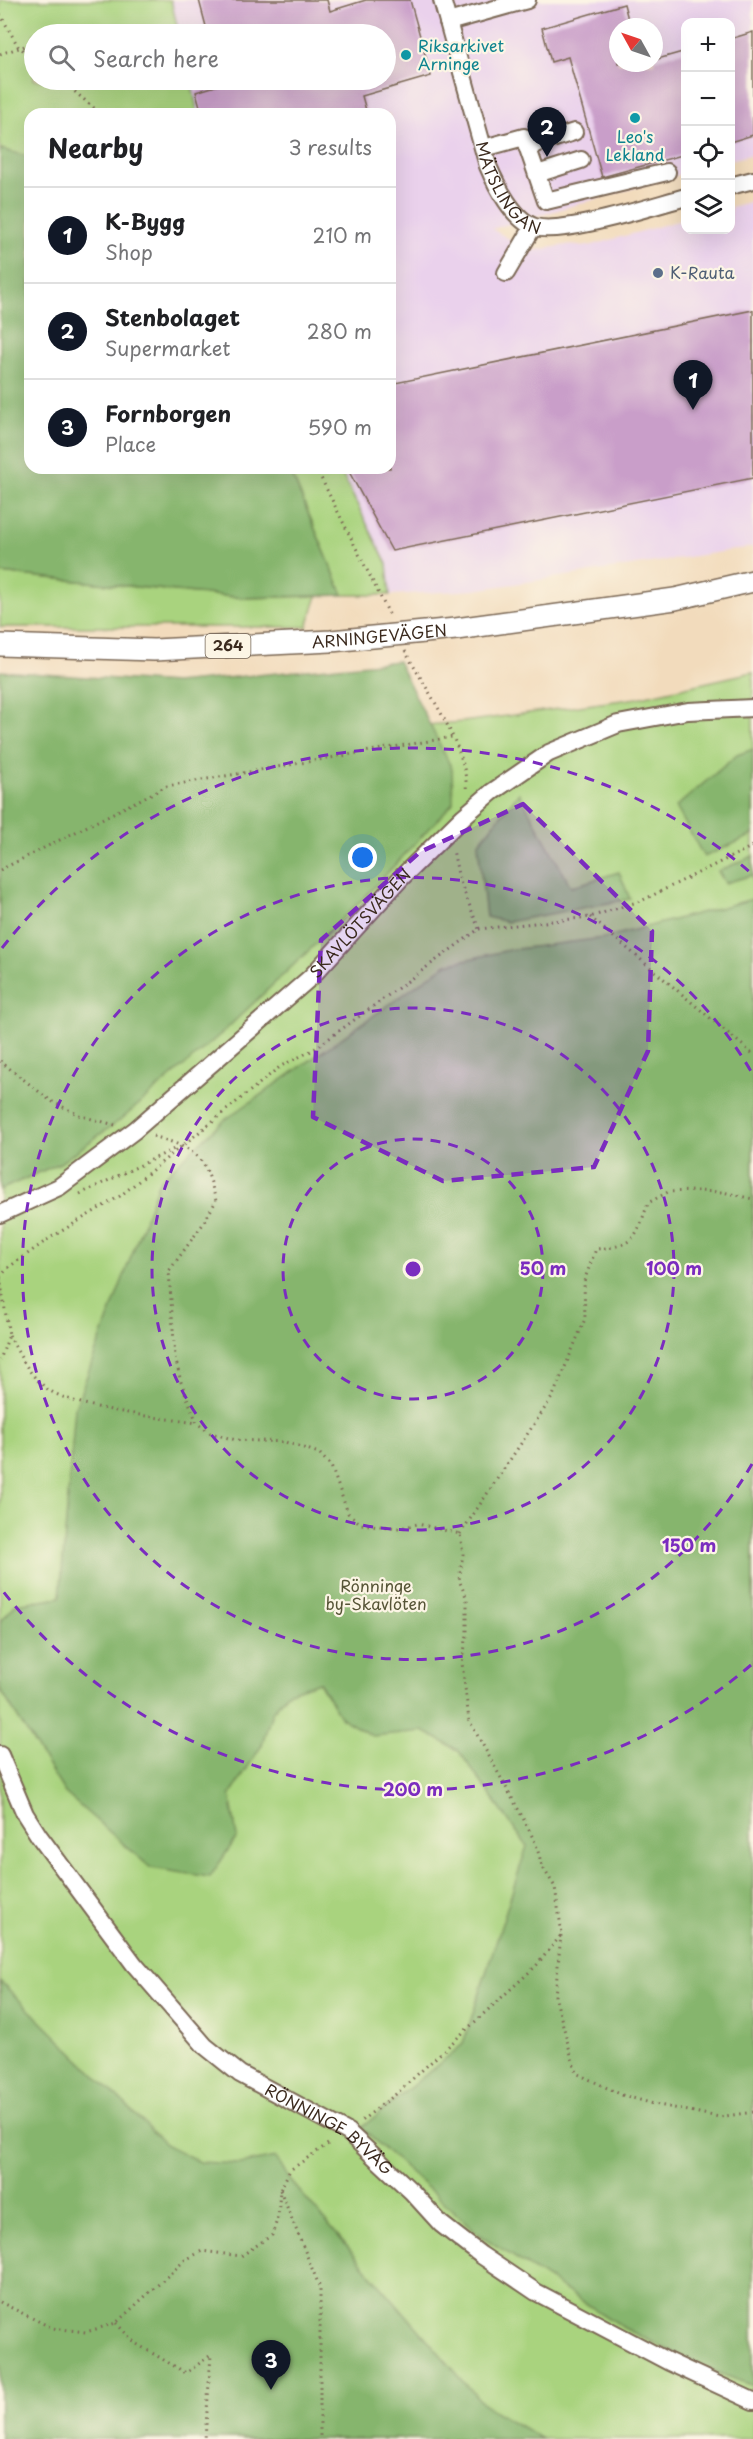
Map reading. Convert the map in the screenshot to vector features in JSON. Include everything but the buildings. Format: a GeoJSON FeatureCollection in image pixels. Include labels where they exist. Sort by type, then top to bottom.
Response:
{"type":"FeatureCollection","features":[{"type":"Feature","properties":{"kind":"main road","name":"ARNINGEVÄGEN"},"geometry":{"type":"LineString","coordinates":[[0,645],[154,650],[331,641],[456,628],[675,599],[753,581]]}},
{"type":"Feature","properties":{"kind":"street","name":"MÄTSLINGAN"},"geometry":{"type":"LineString","coordinates":[[442,0],[498,190],[523,220],[533,226],[556,230],[681,198]]}},
{"type":"Feature","properties":{"kind":"street"},"geometry":{"type":"LineString","coordinates":[[448,22],[527,0]]}},
{"type":"Feature","properties":{"kind":"street"},"geometry":{"type":"LineString","coordinates":[[527,147],[574,132]]}},
{"type":"Feature","properties":{"kind":"street"},"geometry":{"type":"LineString","coordinates":[[484,148],[524,137],[546,201],[667,172]]}},
{"type":"Feature","properties":{"kind":"street"},"geometry":{"type":"LineString","coordinates":[[537,174],[581,160]]}},
{"type":"Feature","properties":{"kind":"street"},"geometry":{"type":"LineString","coordinates":[[735,185],[753,180]]}},
{"type":"Feature","properties":{"kind":"street"},"geometry":{"type":"LineString","coordinates":[[506,273],[533,226]]}},
{"type":"Feature","properties":{"kind":"street","name":"SKAVLÖTSVÄGEN"},"geometry":{"type":"LineString","coordinates":[[0,1215],[59,1187],[135,1130],[310,977],[401,878],[464,816],[549,753],[618,724],[688,711],[753,708]]}},
{"type":"Feature","properties":{"kind":"street","name":"RÖNNINGE BYVÄG"},"geometry":{"type":"LineString","coordinates":[[0,1755],[25,1814],[39,1836],[134,1964],[205,2046],[240,2074],[348,2132],[412,2192],[441,2224],[481,2255],[536,2292],[669,2362],[753,2401]]}},
{"type":"Feature","properties":{"kind":"path"},"geometry":{"type":"LineString","coordinates":[[0,14],[18,46],[24,51]]}},
{"type":"Feature","properties":{"kind":"path"},"geometry":{"type":"LineString","coordinates":[[0,54],[24,45]]}},
{"type":"Feature","properties":{"kind":"path"},"geometry":{"type":"LineString","coordinates":[[73,90],[94,108]]}},
{"type":"Feature","properties":{"kind":"path"},"geometry":{"type":"LineString","coordinates":[[319,474],[392,621]]}},
{"type":"Feature","properties":{"kind":"path"},"geometry":{"type":"LineString","coordinates":[[0,870],[167,786],[452,737]]}},
{"type":"Feature","properties":{"kind":"path"},"geometry":{"type":"LineString","coordinates":[[478,929],[590,917],[643,900],[753,846]]}},
{"type":"Feature","properties":{"kind":"path"},"geometry":{"type":"LineString","coordinates":[[590,917],[753,1054]]}},
{"type":"Feature","properties":{"kind":"path"},"geometry":{"type":"LineString","coordinates":[[0,1061],[51,1101],[81,1116],[135,1130],[180,1146],[200,1157],[209,1174],[216,1201],[203,1224],[177,1256],[169,1271],[175,1357],[181,1382],[197,1423]]}},
{"type":"Feature","properties":{"kind":"path"},"geometry":{"type":"LineString","coordinates":[[75,1196],[180,1146]]}},
{"type":"Feature","properties":{"kind":"path"},"geometry":{"type":"LineString","coordinates":[[753,1199],[723,1192],[668,1192],[648,1203],[637,1234],[620,1247],[596,1250],[584,1281],[585,1319],[553,1396],[460,1534],[463,1554],[459,1580],[466,1599],[466,1635],[462,1664],[469,1720],[523,1818],[536,1844],[542,1866],[555,1887],[562,1934],[555,1996],[576,2073],[622,2095],[654,2104],[720,2117],[753,2112]]}},
{"type":"Feature","properties":{"kind":"path"},"geometry":{"type":"LineString","coordinates":[[120,1196],[50,1238],[9,1267],[0,1277],[9,1335],[27,1370],[50,1391],[111,1409],[197,1423],[210,1433],[236,1440],[285,1442],[320,1453],[331,1466],[348,1513],[361,1524],[400,1528],[418,1524],[460,1534]]}},
{"type":"Feature","properties":{"kind":"path"},"geometry":{"type":"LineString","coordinates":[[0,1360],[9,1335]]}},
{"type":"Feature","properties":{"kind":"path"},"geometry":{"type":"LineString","coordinates":[[0,2302],[52,2328],[86,2332],[116,2323],[185,2260],[202,2251],[240,2256],[272,2235],[278,2217],[280,2190],[290,2170],[348,2132],[396,2094],[536,1966],[562,1934]]}},
{"type":"Feature","properties":{"kind":"path"},"geometry":{"type":"LineString","coordinates":[[280,2190],[320,2288],[320,2439]]}},
{"type":"Feature","properties":{"kind":"path"},"geometry":{"type":"LineString","coordinates":[[116,2323],[135,2343],[186,2373],[211,2355],[205,2439]]}},
{"type":"Feature","properties":{"kind":"highlighted area"},"geometry":{"type":"Polygon","coordinates":[[[523,804],[652,931],[648,1051],[594,1167],[443,1181],[313,1117],[321,940],[420,852],[523,804]]]}},
{"type":"Feature","properties":{"kind":"shaded area"},"geometry":{"type":"Polygon","coordinates":[[[171,0],[753,0],[753,154],[735,159],[735,18],[681,18],[681,174],[492,229],[530,251],[567,245],[589,246],[681,220],[681,234],[735,234],[735,206],[753,201],[753,547],[474,590],[390,595],[387,563],[343,474],[396,474],[396,108],[197,108],[193,90],[396,90],[396,24],[177,24],[171,0]]]}},
{"type":"Feature","properties":{"kind":"green space"},"geometry":{"type":"Polygon","coordinates":[[[0,0],[171,0],[177,24],[24,24],[24,90],[193,90],[197,108],[24,108],[24,155],[0,149],[0,0]]]}},
{"type":"Feature","properties":{"kind":"green space"},"geometry":{"type":"Polygon","coordinates":[[[0,149],[24,155],[24,474],[292,474],[343,595],[244,598],[0,573],[0,149]]]}},
{"type":"Feature","properties":{"kind":"green space"},"geometry":{"type":"Polygon","coordinates":[[[292,474],[342,474],[387,564],[390,595],[343,595],[292,474]]]}},
{"type":"Feature","properties":{"kind":"green space"},"geometry":{"type":"Polygon","coordinates":[[[0,573],[244,598],[317,596],[307,627],[0,627],[0,573]]]}},
{"type":"Feature","properties":{"kind":"green space"},"geometry":{"type":"Polygon","coordinates":[[[398,661],[452,769],[453,803],[363,899],[222,1033],[123,1118],[60,1163],[0,1190],[0,671],[175,683],[398,661]]]}},
{"type":"Feature","properties":{"kind":"green space","name":"Rönninge by-Skavlöten"},"geometry":{"type":"Polygon","coordinates":[[[753,672],[753,2439],[0,2439],[0,740],[109,751],[463,722],[637,698],[753,672]]]}},
{"type":"Feature","properties":{"kind":"green space"},"geometry":{"type":"Polygon","coordinates":[[[753,749],[753,835],[704,857],[676,807],[737,755],[753,749]]]}},
{"type":"Feature","properties":{"kind":"green space"},"geometry":{"type":"Polygon","coordinates":[[[519,793],[571,887],[619,872],[630,899],[507,922],[486,917],[478,844],[519,793]]]}},
{"type":"Feature","properties":{"kind":"green space"},"geometry":{"type":"Polygon","coordinates":[[[753,856],[753,875],[725,883],[718,871],[753,856]]]}},
{"type":"Feature","properties":{"kind":"green space"},"geometry":{"type":"Polygon","coordinates":[[[753,899],[753,2386],[703,2367],[624,2328],[480,2235],[361,2128],[463,2044],[527,1846],[458,1750],[423,1731],[372,1736],[341,1718],[319,1682],[287,1693],[272,1712],[262,1745],[230,1795],[237,1837],[210,1877],[151,1868],[65,1793],[0,1689],[0,1622],[16,1604],[60,1597],[75,1408],[159,1181],[222,1122],[447,964],[509,950],[604,938],[753,899]]]}},
{"type":"Feature","properties":{"kind":"green space"},"geometry":{"type":"Polygon","coordinates":[[[0,1981],[165,2144],[200,2162],[240,2164],[276,2157],[290,2180],[484,2405],[542,2439],[0,2439],[0,1981]]]}},
{"type":"Feature","properties":{"kind":"place","name":"Riksarkivet Arninge"},"geometry":{"type":"Point","coordinates":[406,55]}},
{"type":"Feature","properties":{"kind":"place","name":"Leo's Lekland"},"geometry":{"type":"Point","coordinates":[635,118]}},
{"type":"Feature","properties":{"kind":"place","name":"Stenbolaget"},"geometry":{"type":"Point","coordinates":[547,157]}},
{"type":"Feature","properties":{"kind":"place","name":"K-Rauta"},"geometry":{"type":"Point","coordinates":[658,273]}},
{"type":"Feature","properties":{"kind":"place","name":"K-Bygg"},"geometry":{"type":"Point","coordinates":[693,410]}},
{"type":"Feature","properties":{"kind":"place","name":"Fornborgen"},"geometry":{"type":"Point","coordinates":[271,2390]}}]}
